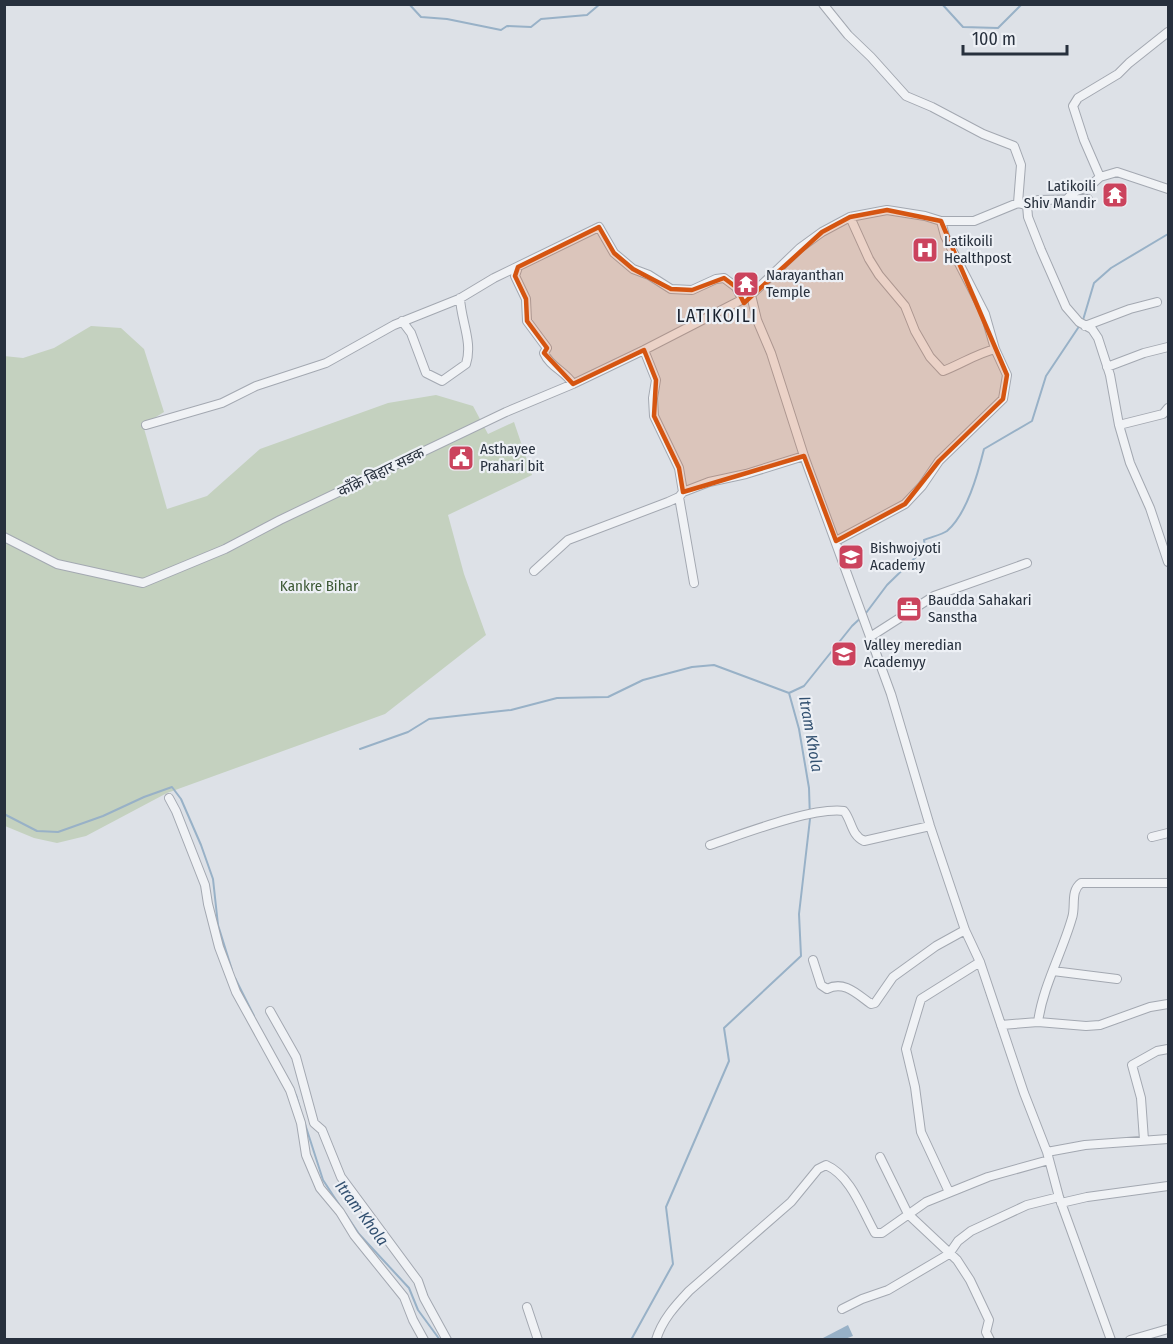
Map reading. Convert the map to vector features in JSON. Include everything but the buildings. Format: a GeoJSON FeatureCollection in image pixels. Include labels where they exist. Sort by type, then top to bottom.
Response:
{"type":"FeatureCollection","features":[{"type":"Feature","properties":{"kind":"street"},"geometry":{"type":"LineString","coordinates":[[823,4],[848,35],[906,96],[983,134],[1014,146],[1022,165],[1022,204],[1066,307],[1082,324],[1095,332],[1107,367],[1119,425],[1130,463],[1168,557]]}},
{"type":"Feature","properties":{"kind":"street"},"geometry":{"type":"LineString","coordinates":[[1100,177],[1084,140],[1073,106],[1078,98],[1118,74],[1168,32]]}},
{"type":"Feature","properties":{"kind":"street"},"geometry":{"type":"LineString","coordinates":[[1066,200],[1074,192],[1090,186],[1100,177],[1117,172],[1168,189]]}},
{"type":"Feature","properties":{"kind":"street","name":"काँक्रे बिहार सडक"},"geometry":{"type":"LineString","coordinates":[[4,537],[57,564],[143,583],[225,549],[280,520],[506,412],[573,384],[644,350],[751,295],[800,248],[822,232],[850,217],[887,210],[941,221],[974,221],[1038,200],[1088,199]]}},
{"type":"Feature","properties":{"kind":"street"},"geometry":{"type":"LineString","coordinates":[[850,217],[869,259],[905,306],[915,331],[930,357],[943,370],[963,364],[978,353],[995,350]]}},
{"type":"Feature","properties":{"kind":"street"},"geometry":{"type":"LineString","coordinates":[[836,541],[905,504],[922,486],[939,461],[1003,399],[1007,375],[995,350],[985,314],[945,236],[941,221]]}},
{"type":"Feature","properties":{"kind":"street"},"geometry":{"type":"LineString","coordinates":[[146,425],[222,402],[256,386],[326,363],[402,321],[460,298],[494,278],[599,227],[614,253],[633,269],[649,275],[671,289],[692,290],[716,279],[724,278],[736,287],[742,299]]}},
{"type":"Feature","properties":{"kind":"street"},"geometry":{"type":"LineString","coordinates":[[518,267],[515,276],[526,299],[527,321],[547,348],[544,353],[546,358],[567,375],[573,384]]}},
{"type":"Feature","properties":{"kind":"street"},"geometry":{"type":"LineString","coordinates":[[751,295],[757,320],[771,353],[804,456],[891,694],[930,826],[965,930],[980,962],[1048,1156],[1060,1200],[1111,1340]]}},
{"type":"Feature","properties":{"kind":"street"},"geometry":{"type":"LineString","coordinates":[[402,321],[411,333],[426,373],[442,381],[466,364],[469,351],[460,298]]}},
{"type":"Feature","properties":{"kind":"street"},"geometry":{"type":"LineString","coordinates":[[1082,324],[1157,302]]}},
{"type":"Feature","properties":{"kind":"street"},"geometry":{"type":"LineString","coordinates":[[1107,367],[1168,347]]}},
{"type":"Feature","properties":{"kind":"street"},"geometry":{"type":"LineString","coordinates":[[644,350],[656,380],[653,398],[654,416],[679,468],[694,583]]}},
{"type":"Feature","properties":{"kind":"street"},"geometry":{"type":"LineString","coordinates":[[1119,425],[1163,414],[1168,408]]}},
{"type":"Feature","properties":{"kind":"street"},"geometry":{"type":"LineString","coordinates":[[534,571],[568,540],[709,482],[746,474],[804,456]]}},
{"type":"Feature","properties":{"kind":"street"},"geometry":{"type":"LineString","coordinates":[[870,637],[934,596],[1027,563]]}},
{"type":"Feature","properties":{"kind":"street"},"geometry":{"type":"LineString","coordinates":[[169,798],[205,885],[219,947],[236,992],[290,1089],[301,1123],[306,1155],[320,1188],[336,1206],[354,1236],[404,1297],[424,1340]]}},
{"type":"Feature","properties":{"kind":"street"},"geometry":{"type":"LineString","coordinates":[[710,845],[810,815],[844,811],[855,835],[864,841],[930,826]]}},
{"type":"Feature","properties":{"kind":"street"},"geometry":{"type":"LineString","coordinates":[[1152,837],[1168,833]]}},
{"type":"Feature","properties":{"kind":"street"},"geometry":{"type":"LineString","coordinates":[[1038,1022],[1074,913],[1076,887],[1081,883],[1168,883]]}},
{"type":"Feature","properties":{"kind":"street"},"geometry":{"type":"LineString","coordinates":[[813,960],[820,985],[827,989],[835,985],[846,986],[871,1004],[875,1003],[893,978],[936,946],[965,930]]}},
{"type":"Feature","properties":{"kind":"street"},"geometry":{"type":"LineString","coordinates":[[949,1192],[921,1132],[915,1087],[906,1048],[921,999],[980,962]]}},
{"type":"Feature","properties":{"kind":"street"},"geometry":{"type":"LineString","coordinates":[[1053,971],[1117,979]]}},
{"type":"Feature","properties":{"kind":"street"},"geometry":{"type":"LineString","coordinates":[[1001,1025],[1038,1022],[1100,1025],[1150,1006],[1168,1004]]}},
{"type":"Feature","properties":{"kind":"street"},"geometry":{"type":"LineString","coordinates":[[270,1011],[296,1057],[314,1123],[322,1130],[336,1169],[418,1281],[424,1298],[447,1340]]}},
{"type":"Feature","properties":{"kind":"street"},"geometry":{"type":"LineString","coordinates":[[1144,1140],[1139,1086],[1132,1065],[1157,1051],[1168,1049]]}},
{"type":"Feature","properties":{"kind":"street"},"geometry":{"type":"LineString","coordinates":[[656,1340],[660,1328],[681,1299],[791,1202],[819,1169],[826,1166],[832,1168],[847,1182],[875,1233],[882,1233],[926,1202],[1048,1156],[1085,1145],[1168,1139]]}},
{"type":"Feature","properties":{"kind":"street"},"geometry":{"type":"LineString","coordinates":[[880,1157],[908,1214],[957,1260],[970,1280],[989,1320],[986,1332],[990,1340]]}},
{"type":"Feature","properties":{"kind":"street"},"geometry":{"type":"LineString","coordinates":[[842,1309],[888,1290],[949,1254],[958,1241],[971,1231],[1027,1205],[1168,1186]]}},
{"type":"Feature","properties":{"kind":"street"},"geometry":{"type":"LineString","coordinates":[[527,1306],[538,1340]]}},
{"type":"Feature","properties":{"kind":"street"},"geometry":{"type":"LineString","coordinates":[[1130,1340],[1168,1329]]}},
{"type":"Feature","properties":{"kind":"highlighted area"},"geometry":{"type":"Polygon","coordinates":[[[887,210],[941,221],[1007,375],[1003,399],[939,461],[905,504],[836,541],[804,456],[683,492],[679,468],[654,416],[656,380],[644,350],[573,384],[544,353],[547,348],[527,321],[526,299],[515,276],[518,267],[599,227],[614,253],[633,269],[671,289],[692,290],[724,278],[736,287],[744,303],[822,232],[850,217],[887,210]]]}},
{"type":"Feature","properties":{"kind":"green space","name":"Kankre Bihar"},"geometry":{"type":"Polygon","coordinates":[[[91,326],[121,328],[144,349],[164,412],[143,425],[167,509],[207,496],[260,449],[388,403],[436,395],[473,406],[488,434],[514,422],[532,475],[448,515],[464,574],[486,635],[385,714],[167,793],[86,836],[57,843],[34,838],[5,826],[4,356],[23,358],[54,348],[91,326]]]}},
{"type":"Feature","properties":{"kind":"water"},"geometry":{"type":"Polygon","coordinates":[[[848,1325],[853,1336],[845,1339],[823,1338],[848,1325]]]}},
{"type":"Feature","properties":{"kind":"waterway"},"geometry":{"type":"LineString","coordinates":[[409,4],[421,17],[447,19],[501,30],[507,26],[531,27],[541,19],[587,15],[600,4]]}},
{"type":"Feature","properties":{"kind":"waterway","name":"Itram Khola"},"geometry":{"type":"LineString","coordinates":[[942,4],[963,27],[998,28],[1022,4]]}},
{"type":"Feature","properties":{"kind":"waterway","name":"Itram Khola"},"geometry":{"type":"LineString","coordinates":[[1083,320],[1094,283],[1111,268],[1168,234]]}},
{"type":"Feature","properties":{"kind":"waterway","name":"Itram Khola"},"geometry":{"type":"LineString","coordinates":[[631,1340],[673,1264],[666,1207],[729,1061],[724,1028],[801,956],[799,914],[810,819],[809,788],[799,729],[789,693],[804,686],[887,585],[925,548],[924,540],[947,531],[954,524],[971,493],[984,449],[1032,421],[1046,376],[1080,325]]}},
{"type":"Feature","properties":{"kind":"waterway"},"geometry":{"type":"LineString","coordinates":[[360,749],[408,732],[429,719],[511,710],[557,698],[608,697],[643,680],[692,667],[714,665],[789,693]]}},
{"type":"Feature","properties":{"kind":"waterway"},"geometry":{"type":"LineString","coordinates":[[4,814],[37,831],[58,832],[172,787],[181,799],[213,879],[218,925],[232,970]]}},
{"type":"Feature","properties":{"kind":"waterway"},"geometry":{"type":"LineString","coordinates":[[235,978],[254,1016]]}},
{"type":"Feature","properties":{"kind":"waterway","name":"Itram Khola"},"geometry":{"type":"LineString","coordinates":[[296,1095],[302,1116]]}},
{"type":"Feature","properties":{"kind":"waterway","name":"Itram Khola"},"geometry":{"type":"LineString","coordinates":[[305,1124],[323,1180],[342,1209]]}},
{"type":"Feature","properties":{"kind":"waterway","name":"Itram Khola"},"geometry":{"type":"LineString","coordinates":[[345,1213],[359,1234],[409,1288],[418,1310],[440,1340]]}},
{"type":"Feature","properties":{"kind":"place","name":"Latikoili Shiv Mandir"},"geometry":{"type":"Point","coordinates":[1115,195]}},
{"type":"Feature","properties":{"kind":"place","name":"Latikoili Healthpost"},"geometry":{"type":"Point","coordinates":[925,250]}},
{"type":"Feature","properties":{"kind":"place","name":"Narayanthan Temple"},"geometry":{"type":"Point","coordinates":[746,284]}},
{"type":"Feature","properties":{"kind":"place","name":"Asthayee Prahari bit"},"geometry":{"type":"Point","coordinates":[461,458]}},
{"type":"Feature","properties":{"kind":"place","name":"Bishwojyoti Academy"},"geometry":{"type":"Point","coordinates":[851,557]}},
{"type":"Feature","properties":{"kind":"place","name":"Baudda Sahakari Sanstha"},"geometry":{"type":"Point","coordinates":[909,609]}},
{"type":"Feature","properties":{"kind":"place","name":"Valley meredian Academyy"},"geometry":{"type":"Point","coordinates":[844,654]}},
{"type":"Feature","properties":{"kind":"district","name":"LATIKOILI"},"geometry":{"type":"Point","coordinates":[717,316]}}]}
